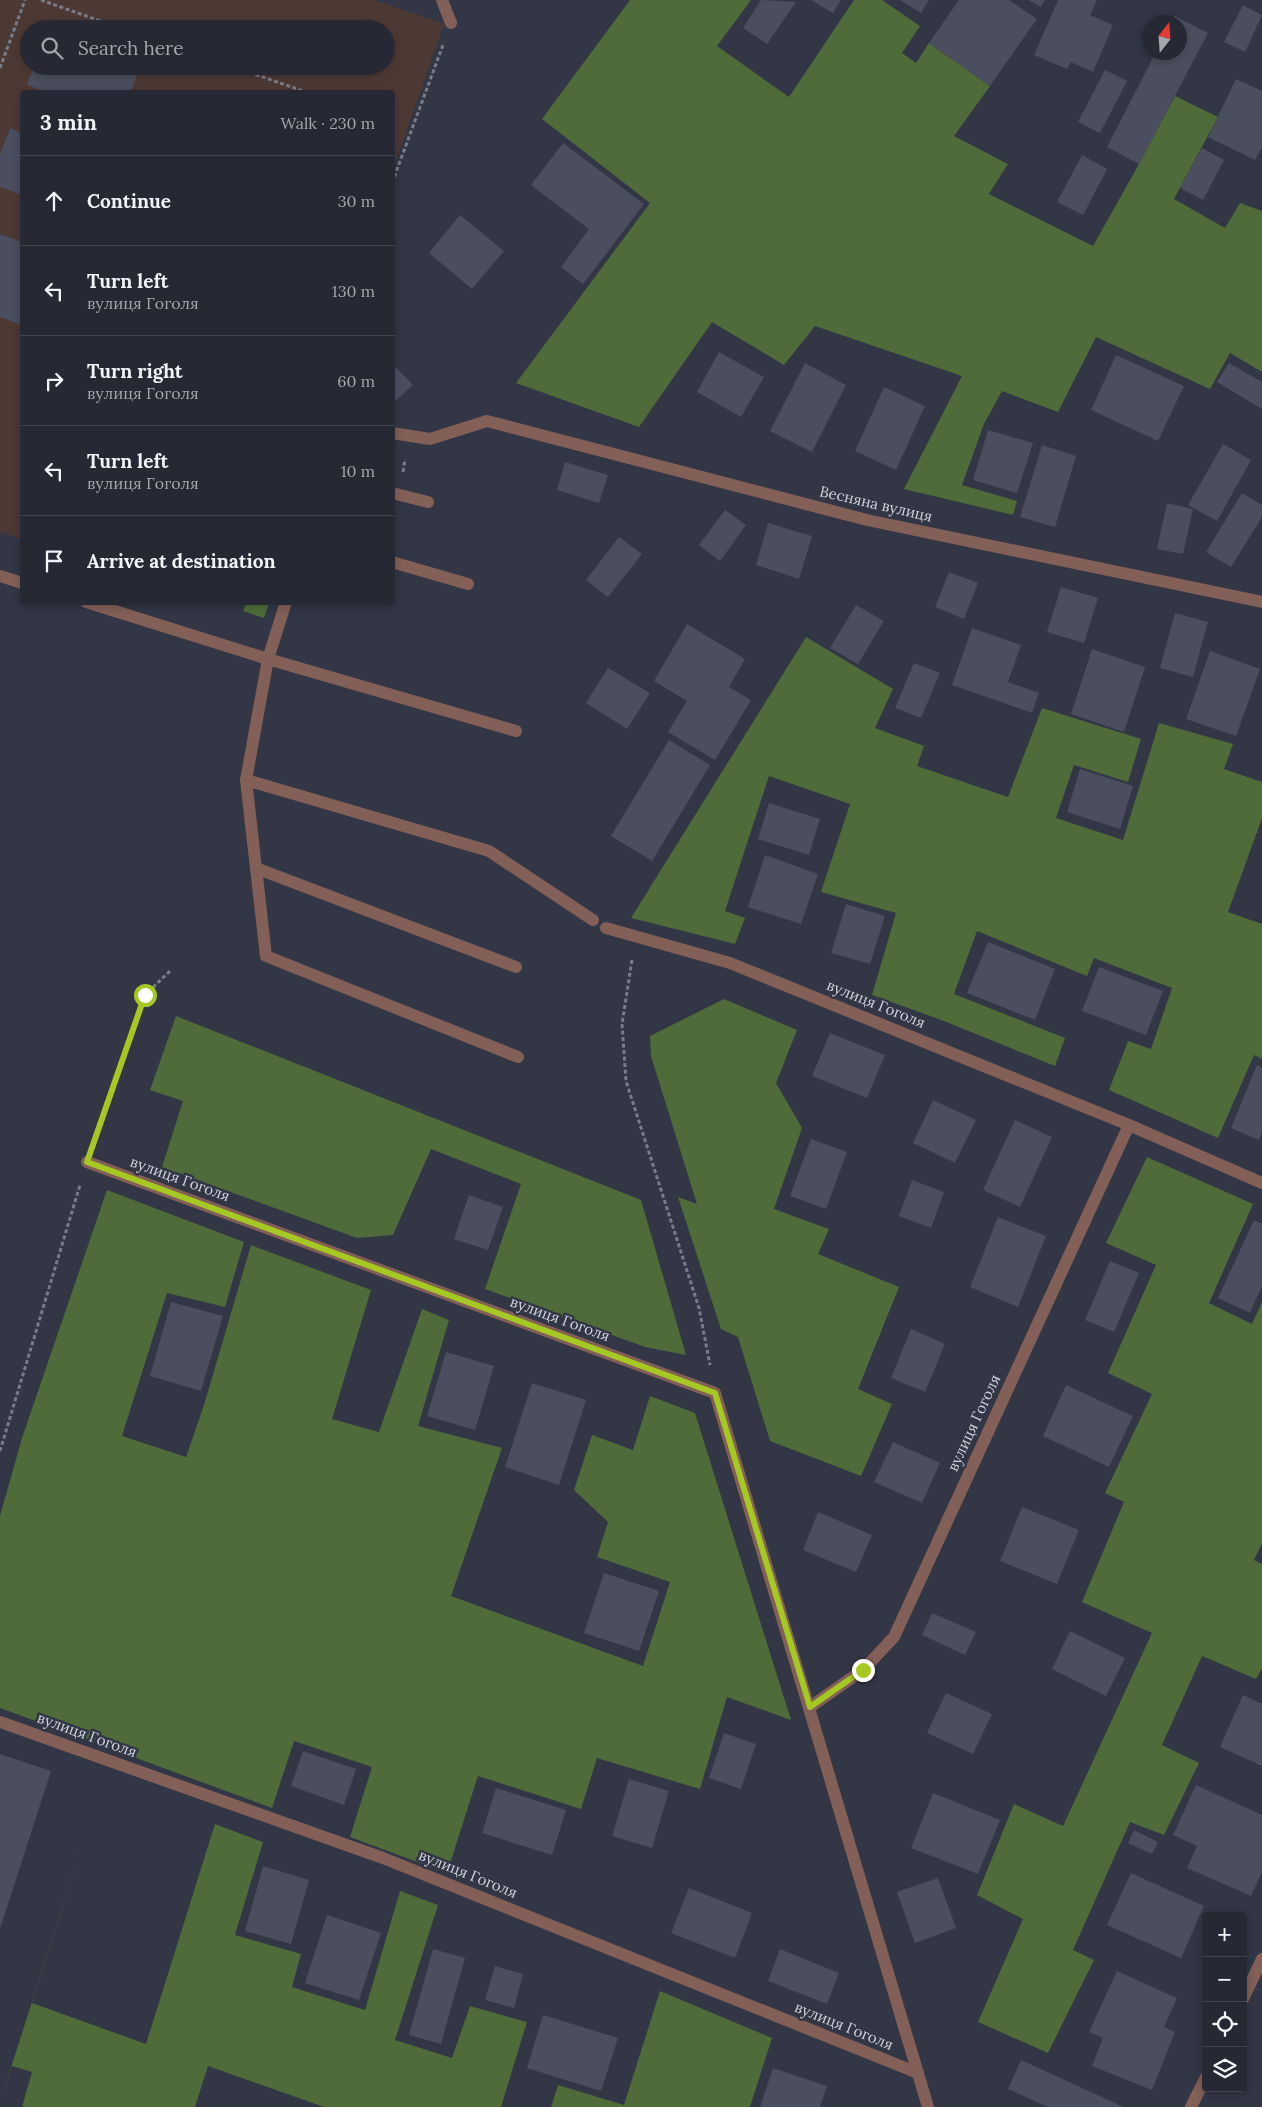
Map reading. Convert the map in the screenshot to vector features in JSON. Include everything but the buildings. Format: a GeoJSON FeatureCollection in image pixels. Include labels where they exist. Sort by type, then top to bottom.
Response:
{"type":"FeatureCollection","features":[{"type":"Feature","properties":{"kind":"street"},"geometry":{"type":"LineString","coordinates":[[442,0],[451,23]]}},
{"type":"Feature","properties":{"kind":"street","name":"Весняна вулиця"},"geometry":{"type":"LineString","coordinates":[[409,437],[430,439],[487,421],[868,520],[1262,602]]}},
{"type":"Feature","properties":{"kind":"street"},"geometry":{"type":"LineString","coordinates":[[395,435],[409,437]]}},
{"type":"Feature","properties":{"kind":"street"},"geometry":{"type":"LineString","coordinates":[[395,494],[428,502]]}},
{"type":"Feature","properties":{"kind":"street"},"geometry":{"type":"LineString","coordinates":[[395,563],[468,584]]}},
{"type":"Feature","properties":{"kind":"street"},"geometry":{"type":"LineString","coordinates":[[0,576],[20,582]]}},
{"type":"Feature","properties":{"kind":"street"},"geometry":{"type":"LineString","coordinates":[[96,605],[268,659],[516,731]]}},
{"type":"Feature","properties":{"kind":"street"},"geometry":{"type":"LineString","coordinates":[[285,605],[268,659],[246,780],[266,956],[518,1057]]}},
{"type":"Feature","properties":{"kind":"street"},"geometry":{"type":"LineString","coordinates":[[246,780],[489,851],[593,920]]}},
{"type":"Feature","properties":{"kind":"street"},"geometry":{"type":"LineString","coordinates":[[256,868],[516,967]]}},
{"type":"Feature","properties":{"kind":"street","name":"вулиця Гоголя"},"geometry":{"type":"LineString","coordinates":[[606,928],[730,963],[1129,1124],[1262,1183]]}},
{"type":"Feature","properties":{"kind":"street","name":"вулиця Гоголя"},"geometry":{"type":"LineString","coordinates":[[810,1707],[863,1670],[894,1637],[1129,1124]]}},
{"type":"Feature","properties":{"kind":"street","name":"вулиця Гоголя"},"geometry":{"type":"LineString","coordinates":[[87,1162],[715,1393],[928,2107]]}},
{"type":"Feature","properties":{"kind":"street","name":"вулиця Гоголя"},"geometry":{"type":"LineString","coordinates":[[0,1722],[383,1858],[918,2073]]}},
{"type":"Feature","properties":{"kind":"street"},"geometry":{"type":"LineString","coordinates":[[1247,1990],[1262,1959]]}},
{"type":"Feature","properties":{"kind":"street"},"geometry":{"type":"LineString","coordinates":[[1191,2107],[1202,2085]]}},
{"type":"Feature","properties":{"kind":"path"},"geometry":{"type":"LineString","coordinates":[[0,68],[25,0]]}},
{"type":"Feature","properties":{"kind":"path"},"geometry":{"type":"LineString","coordinates":[[41,0],[98,20]]}},
{"type":"Feature","properties":{"kind":"path"},"geometry":{"type":"LineString","coordinates":[[395,175],[451,23]]}},
{"type":"Feature","properties":{"kind":"path"},"geometry":{"type":"LineString","coordinates":[[256,75],[300,90]]}},
{"type":"Feature","properties":{"kind":"path"},"geometry":{"type":"LineString","coordinates":[[403,473],[409,437]]}},
{"type":"Feature","properties":{"kind":"path"},"geometry":{"type":"LineString","coordinates":[[606,928],[632,958],[622,1024],[626,1081],[699,1308],[715,1393]]}},
{"type":"Feature","properties":{"kind":"path"},"geometry":{"type":"LineString","coordinates":[[0,1451],[87,1162],[145,995],[170,971]]}},
{"type":"Feature","properties":{"kind":"shaded area"},"geometry":{"type":"Polygon","coordinates":[[[0,0],[375,0],[444,24],[395,163],[395,90],[20,90],[20,538],[0,532],[0,0]]]}},
{"type":"Feature","properties":{"kind":"green space"},"geometry":{"type":"Polygon","coordinates":[[[630,0],[751,0],[717,46],[789,97],[854,0],[882,0],[920,26],[902,53],[916,63],[929,43],[990,86],[954,136],[1008,164],[989,194],[1093,246],[1175,96],[1218,117],[1174,199],[1225,228],[1240,203],[1262,211],[1262,372],[1230,353],[1210,389],[1096,337],[1058,412],[1002,391],[984,424],[962,485],[1017,501],[1013,515],[904,489],[962,376],[815,326],[784,365],[712,322],[639,427],[516,383],[650,203],[542,119],[630,0]]]}},
{"type":"Feature","properties":{"kind":"green space"},"geometry":{"type":"Polygon","coordinates":[[[245,605],[268,605],[264,618],[243,611],[245,605]]]}},
{"type":"Feature","properties":{"kind":"green space"},"geometry":{"type":"Polygon","coordinates":[[[806,637],[893,689],[875,728],[924,746],[917,766],[1008,797],[1042,708],[1141,739],[1128,782],[1074,765],[1056,818],[1123,840],[1159,723],[1233,744],[1224,769],[1262,782],[1262,818],[1228,912],[1262,924],[1262,1059],[1254,1055],[1218,1138],[1109,1090],[1128,1041],[1151,1049],[1172,988],[1094,958],[1087,976],[977,931],[954,994],[1065,1038],[1055,1066],[944,1021],[872,995],[896,913],[821,892],[850,804],[769,776],[725,911],[745,918],[735,944],[631,918],[806,637]]]}},
{"type":"Feature","properties":{"kind":"green space"},"geometry":{"type":"Polygon","coordinates":[[[724,999],[797,1030],[776,1083],[802,1128],[774,1209],[829,1229],[818,1254],[899,1287],[858,1389],[892,1404],[861,1476],[770,1441],[738,1337],[721,1329],[678,1197],[697,1204],[651,1056],[650,1036],[724,999]]]}},
{"type":"Feature","properties":{"kind":"green space"},"geometry":{"type":"Polygon","coordinates":[[[176,1016],[641,1200],[686,1355],[645,1347],[485,1289],[521,1184],[431,1149],[393,1235],[357,1238],[162,1167],[183,1101],[150,1090],[176,1016]]]}},
{"type":"Feature","properties":{"kind":"green space"},"geometry":{"type":"Polygon","coordinates":[[[1147,1157],[1253,1204],[1209,1303],[1252,1324],[1262,1302],[1262,1543],[1254,1560],[1262,1564],[1262,1668],[1256,1679],[1202,1656],[1162,1745],[1199,1763],[1164,1835],[1130,1822],[1073,1950],[1094,1960],[1048,2053],[978,2022],[1023,1919],[977,1895],[1014,1804],[1063,1826],[1152,1633],[1082,1602],[1124,1502],[1105,1493],[1152,1394],[1108,1373],[1156,1265],[1106,1243],[1147,1157]]]}},
{"type":"Feature","properties":{"kind":"green space"},"geometry":{"type":"Polygon","coordinates":[[[107,1190],[244,1242],[225,1307],[167,1293],[122,1436],[186,1457],[204,1405],[251,1245],[371,1290],[332,1419],[379,1432],[422,1309],[449,1320],[418,1426],[502,1448],[451,1596],[643,1666],[670,1582],[597,1557],[608,1522],[574,1490],[592,1435],[633,1450],[650,1396],[695,1413],[791,1720],[727,1697],[700,1789],[597,1758],[581,1809],[478,1776],[447,1873],[350,1837],[372,1767],[294,1741],[272,1808],[0,1708],[0,1516],[22,1438],[107,1190]]]}},
{"type":"Feature","properties":{"kind":"green space"},"geometry":{"type":"Polygon","coordinates":[[[102,1783],[32,2003],[146,2044],[215,1824],[263,1842],[235,1935],[301,1954],[292,1987],[365,2010],[400,1891],[438,1905],[395,2040],[452,2058],[470,2006],[527,2022],[501,2107],[324,2107],[208,2066],[195,2107],[22,2107],[32,2072],[12,2066],[0,2102],[102,1783]]]}},
{"type":"Feature","properties":{"kind":"green space"},"geometry":{"type":"Polygon","coordinates":[[[660,1991],[772,2038],[750,2107],[551,2107],[558,2085],[624,2105],[660,1991]]]}},
{"type":"Feature","properties":{"kind":"route"},"geometry":{"type":"LineString","coordinates":[[145,995],[87,1162],[715,1393],[810,1707],[863,1670]]}}]}
